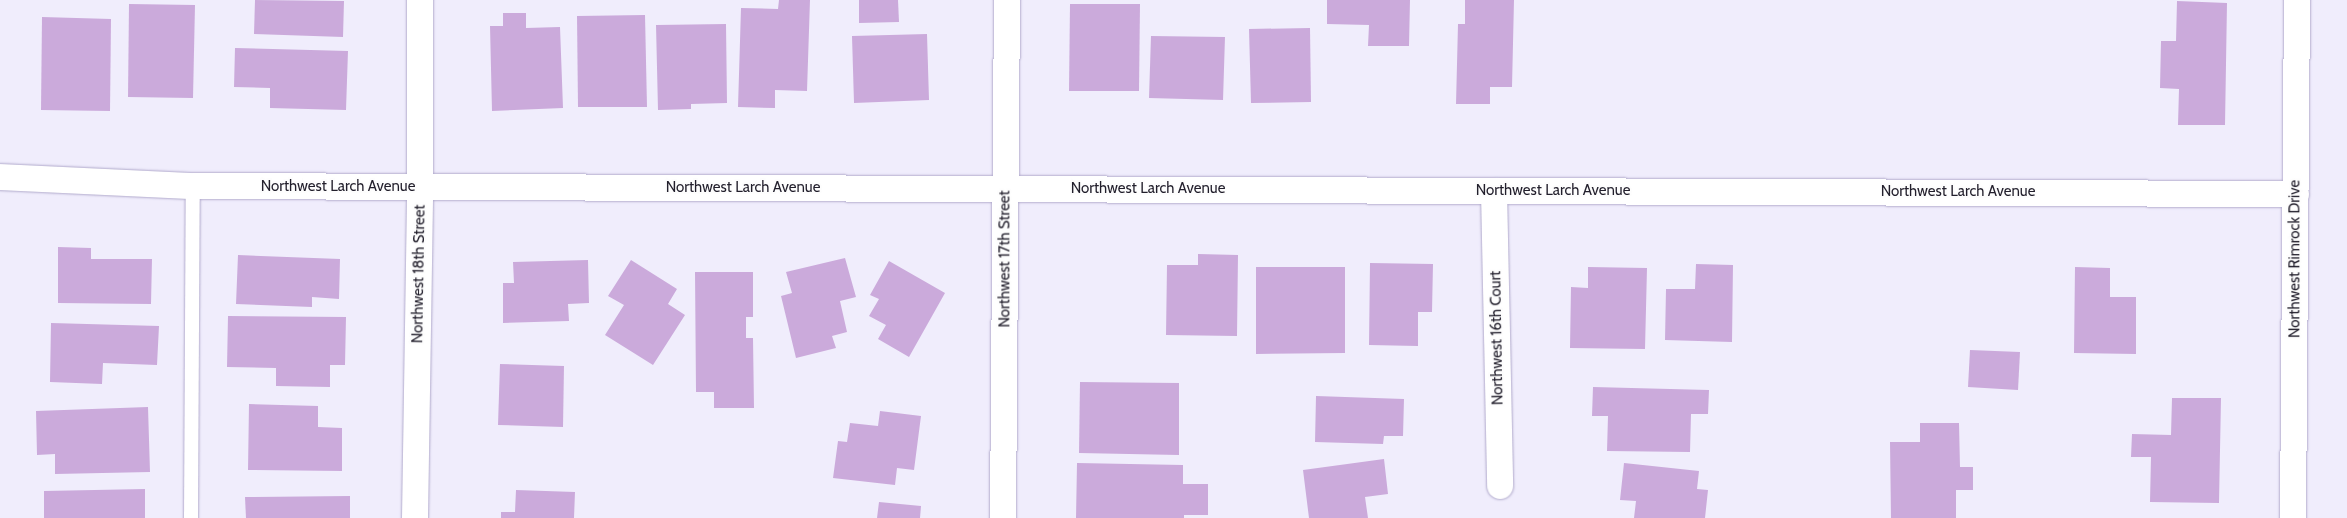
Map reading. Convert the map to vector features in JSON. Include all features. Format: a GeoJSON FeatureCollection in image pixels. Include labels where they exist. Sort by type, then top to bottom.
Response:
{"type":"FeatureCollection","features":[{"type":"Feature","properties":{"kind":"street","name":"Northwest 18th Street"},"geometry":{"type":"LineString","coordinates":[[415,518],[420,187],[420,0]]}},
{"type":"Feature","properties":{"kind":"street","name":"Northwest 17th Street"},"geometry":{"type":"LineString","coordinates":[[1003,518],[1007,0]]}},
{"type":"Feature","properties":{"kind":"street","name":"Northwest Rimrock Drive"},"geometry":{"type":"LineString","coordinates":[[2293,518],[2297,0]]}},
{"type":"Feature","properties":{"kind":"street","name":"Northwest Larch Avenue"},"geometry":{"type":"LineString","coordinates":[[0,177],[193,186],[2296,194]]}},
{"type":"Feature","properties":{"kind":"street","name":"Northwest 16th Court"},"geometry":{"type":"LineString","coordinates":[[1494,191],[1500,486]]}},
{"type":"Feature","properties":{"kind":"lane"},"geometry":{"type":"LineString","coordinates":[[190,518],[193,186]]}},
{"type":"Feature","properties":{"kind":"building"},"geometry":{"type":"Polygon","coordinates":[[[255,0],[344,1],[343,37],[254,34],[255,0]]]}},
{"type":"Feature","properties":{"kind":"building"},"geometry":{"type":"Polygon","coordinates":[[[779,0],[810,0],[807,91],[775,90],[775,108],[738,107],[741,8],[778,9],[779,0]]]}},
{"type":"Feature","properties":{"kind":"building"},"geometry":{"type":"Polygon","coordinates":[[[859,0],[898,0],[899,22],[859,23],[859,0]]]}},
{"type":"Feature","properties":{"kind":"building"},"geometry":{"type":"Polygon","coordinates":[[[1327,0],[1410,0],[1409,46],[1368,46],[1369,25],[1327,24],[1327,0]]]}},
{"type":"Feature","properties":{"kind":"building"},"geometry":{"type":"Polygon","coordinates":[[[1465,0],[1514,0],[1512,87],[1490,87],[1490,104],[1456,104],[1458,24],[1465,24],[1465,0]]]}},
{"type":"Feature","properties":{"kind":"building"},"geometry":{"type":"Polygon","coordinates":[[[2177,1],[2227,3],[2225,125],[2178,125],[2179,89],[2160,88],[2161,41],[2176,41],[2177,1]]]}},
{"type":"Feature","properties":{"kind":"building"},"geometry":{"type":"Polygon","coordinates":[[[129,4],[195,5],[193,98],[128,97],[129,4]]]}},
{"type":"Feature","properties":{"kind":"building"},"geometry":{"type":"Polygon","coordinates":[[[1070,4],[1140,4],[1139,91],[1069,91],[1070,4]]]}},
{"type":"Feature","properties":{"kind":"building"},"geometry":{"type":"Polygon","coordinates":[[[503,13],[526,13],[526,28],[560,27],[563,108],[492,111],[490,26],[503,26],[503,13]]]}},
{"type":"Feature","properties":{"kind":"building"},"geometry":{"type":"Polygon","coordinates":[[[645,15],[647,107],[578,107],[577,16],[645,15]]]}},
{"type":"Feature","properties":{"kind":"building"},"geometry":{"type":"Polygon","coordinates":[[[42,17],[111,19],[110,111],[41,110],[42,17]]]}},
{"type":"Feature","properties":{"kind":"building"},"geometry":{"type":"Polygon","coordinates":[[[726,24],[727,103],[691,104],[691,109],[658,110],[656,25],[726,24]]]}},
{"type":"Feature","properties":{"kind":"building"},"geometry":{"type":"Polygon","coordinates":[[[1310,28],[1311,102],[1251,103],[1249,29],[1310,28]]]}},
{"type":"Feature","properties":{"kind":"building"},"geometry":{"type":"Polygon","coordinates":[[[927,34],[929,100],[854,103],[852,36],[927,34]]]}},
{"type":"Feature","properties":{"kind":"building"},"geometry":{"type":"Polygon","coordinates":[[[1151,36],[1225,37],[1223,100],[1149,98],[1151,36]]]}},
{"type":"Feature","properties":{"kind":"building"},"geometry":{"type":"Polygon","coordinates":[[[235,48],[348,51],[346,110],[270,108],[270,88],[234,87],[235,48]]]}},
{"type":"Feature","properties":{"kind":"building"},"geometry":{"type":"Polygon","coordinates":[[[58,247],[91,248],[91,259],[152,259],[151,304],[58,303],[58,247]]]}},
{"type":"Feature","properties":{"kind":"building"},"geometry":{"type":"Polygon","coordinates":[[[1198,254],[1238,255],[1237,336],[1166,335],[1167,265],[1198,265],[1198,254]]]}},
{"type":"Feature","properties":{"kind":"building"},"geometry":{"type":"Polygon","coordinates":[[[238,255],[340,259],[339,299],[312,297],[312,307],[236,304],[238,255]]]}},
{"type":"Feature","properties":{"kind":"building"},"geometry":{"type":"Polygon","coordinates":[[[845,258],[856,297],[840,301],[847,332],[832,336],[836,348],[796,358],[781,296],[792,293],[786,272],[845,258]]]}},
{"type":"Feature","properties":{"kind":"building"},"geometry":{"type":"Polygon","coordinates":[[[588,260],[589,303],[568,304],[569,321],[503,323],[503,283],[514,283],[513,262],[588,260]]]}},
{"type":"Feature","properties":{"kind":"building"},"geometry":{"type":"Polygon","coordinates":[[[631,260],[677,289],[668,304],[685,315],[653,365],[605,335],[624,305],[608,296],[631,260]]]}},
{"type":"Feature","properties":{"kind":"building"},"geometry":{"type":"Polygon","coordinates":[[[889,261],[945,293],[909,357],[878,339],[886,325],[869,316],[879,299],[870,295],[889,261]]]}},
{"type":"Feature","properties":{"kind":"building"},"geometry":{"type":"Polygon","coordinates":[[[1370,263],[1433,264],[1432,312],[1418,312],[1418,346],[1369,345],[1370,263]]]}},
{"type":"Feature","properties":{"kind":"building"},"geometry":{"type":"Polygon","coordinates":[[[1696,264],[1733,265],[1732,342],[1665,340],[1666,289],[1695,289],[1696,264]]]}},
{"type":"Feature","properties":{"kind":"building"},"geometry":{"type":"Polygon","coordinates":[[[1256,267],[1345,267],[1345,353],[1256,354],[1256,267]]]}},
{"type":"Feature","properties":{"kind":"building"},"geometry":{"type":"Polygon","coordinates":[[[1588,267],[1647,268],[1645,349],[1570,348],[1571,287],[1588,288],[1588,267]]]}},
{"type":"Feature","properties":{"kind":"building"},"geometry":{"type":"Polygon","coordinates":[[[2075,267],[2110,268],[2110,297],[2136,297],[2136,354],[2074,353],[2075,267]]]}},
{"type":"Feature","properties":{"kind":"building"},"geometry":{"type":"Polygon","coordinates":[[[695,272],[753,272],[753,317],[746,317],[746,338],[753,338],[754,408],[714,408],[714,392],[696,392],[695,272]]]}},
{"type":"Feature","properties":{"kind":"building"},"geometry":{"type":"Polygon","coordinates":[[[228,316],[346,317],[345,365],[330,365],[330,387],[276,386],[276,368],[227,367],[228,316]]]}},
{"type":"Feature","properties":{"kind":"building"},"geometry":{"type":"Polygon","coordinates":[[[51,323],[159,326],[157,365],[103,363],[102,384],[50,382],[51,323]]]}},
{"type":"Feature","properties":{"kind":"building"},"geometry":{"type":"Polygon","coordinates":[[[1970,350],[2020,352],[2018,390],[1968,387],[1970,350]]]}},
{"type":"Feature","properties":{"kind":"building"},"geometry":{"type":"Polygon","coordinates":[[[500,364],[564,366],[563,427],[498,425],[500,364]]]}},
{"type":"Feature","properties":{"kind":"building"},"geometry":{"type":"Polygon","coordinates":[[[1080,382],[1179,383],[1179,455],[1079,453],[1080,382]]]}},
{"type":"Feature","properties":{"kind":"building"},"geometry":{"type":"Polygon","coordinates":[[[1593,387],[1709,390],[1708,414],[1691,414],[1690,452],[1607,451],[1608,416],[1592,416],[1593,387]]]}},
{"type":"Feature","properties":{"kind":"building"},"geometry":{"type":"Polygon","coordinates":[[[1316,396],[1404,399],[1403,436],[1384,436],[1383,444],[1315,442],[1316,396]]]}},
{"type":"Feature","properties":{"kind":"building"},"geometry":{"type":"Polygon","coordinates":[[[2172,398],[2221,398],[2219,503],[2150,502],[2151,457],[2131,457],[2132,434],[2171,435],[2172,398]]]}},
{"type":"Feature","properties":{"kind":"building"},"geometry":{"type":"Polygon","coordinates":[[[249,404],[318,406],[318,427],[342,428],[342,471],[248,470],[249,404]]]}},
{"type":"Feature","properties":{"kind":"building"},"geometry":{"type":"Polygon","coordinates":[[[148,407],[150,472],[55,474],[55,454],[37,455],[36,411],[148,407]]]}},
{"type":"Feature","properties":{"kind":"building"},"geometry":{"type":"Polygon","coordinates":[[[880,411],[921,416],[914,470],[897,468],[895,485],[833,478],[838,441],[847,442],[850,423],[878,426],[880,411]]]}},
{"type":"Feature","properties":{"kind":"building"},"geometry":{"type":"Polygon","coordinates":[[[1920,423],[1959,423],[1960,467],[1973,467],[1973,490],[1956,490],[1956,518],[1891,518],[1890,442],[1920,442],[1920,423]]]}},
{"type":"Feature","properties":{"kind":"building"},"geometry":{"type":"Polygon","coordinates":[[[1384,459],[1388,494],[1365,497],[1368,518],[1309,518],[1303,470],[1384,459]]]}},
{"type":"Feature","properties":{"kind":"building"},"geometry":{"type":"Polygon","coordinates":[[[1077,463],[1183,465],[1183,484],[1208,484],[1208,515],[1184,515],[1184,518],[1076,518],[1077,463]]]}},
{"type":"Feature","properties":{"kind":"building"},"geometry":{"type":"Polygon","coordinates":[[[1624,463],[1699,471],[1697,489],[1708,490],[1705,518],[1634,518],[1636,501],[1620,500],[1624,463]]]}},
{"type":"Feature","properties":{"kind":"building"},"geometry":{"type":"Polygon","coordinates":[[[145,489],[145,518],[44,518],[44,491],[145,489]]]}},
{"type":"Feature","properties":{"kind":"building"},"geometry":{"type":"Polygon","coordinates":[[[516,490],[575,492],[574,518],[501,518],[501,512],[515,512],[516,490]]]}},
{"type":"Feature","properties":{"kind":"building"},"geometry":{"type":"Polygon","coordinates":[[[350,496],[350,518],[246,518],[245,497],[350,496]]]}},
{"type":"Feature","properties":{"kind":"building"},"geometry":{"type":"Polygon","coordinates":[[[879,502],[921,506],[920,518],[877,518],[879,502]]]}}]}
